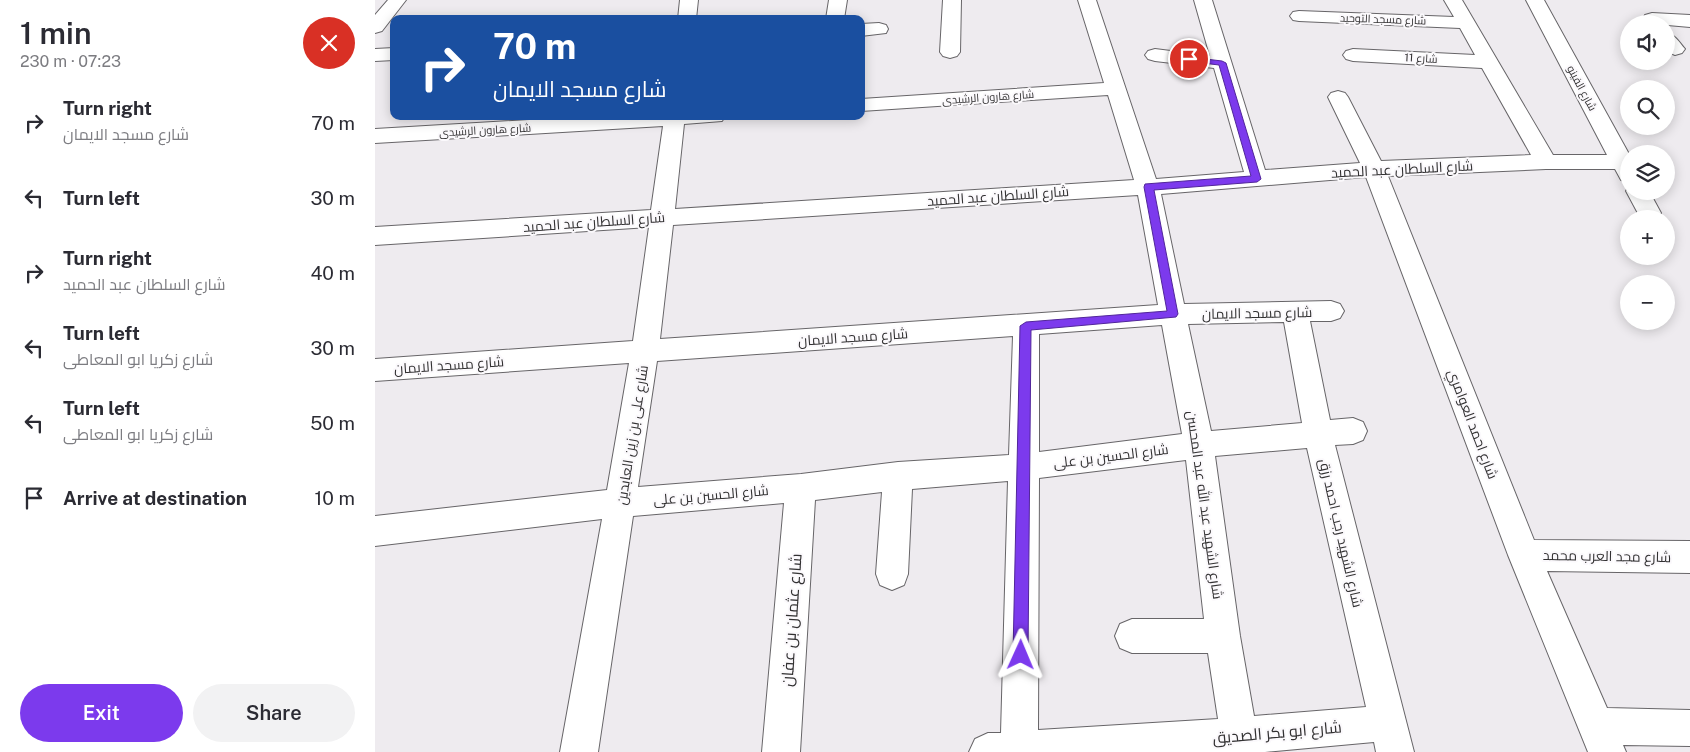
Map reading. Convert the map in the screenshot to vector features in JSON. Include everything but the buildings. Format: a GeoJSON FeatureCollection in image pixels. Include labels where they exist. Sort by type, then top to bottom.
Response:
{"type":"FeatureCollection","features":[{"type":"Feature","properties":{"kind":"street"},"geometry":{"type":"LineString","coordinates":[[375,27],[397,0]]}},
{"type":"Feature","properties":{"kind":"street"},"geometry":{"type":"LineString","coordinates":[[687,15],[689,0]]}},
{"type":"Feature","properties":{"kind":"street"},"geometry":{"type":"LineString","coordinates":[[836,15],[838,0]]}},
{"type":"Feature","properties":{"kind":"street"},"geometry":{"type":"LineString","coordinates":[[950,52],[952,0]]}},
{"type":"Feature","properties":{"kind":"street","name":"شارع الشهيد عبد الله عبد المحسن"},"geometry":{"type":"LineString","coordinates":[[1087,0],[1149,187],[1199,445],[1223,636],[1240,744]]}},
{"type":"Feature","properties":{"kind":"street"},"geometry":{"type":"LineString","coordinates":[[1203,0],[1257,179]]}},
{"type":"Feature","properties":{"kind":"street"},"geometry":{"type":"LineString","coordinates":[[1453,0],[1546,162]]}},
{"type":"Feature","properties":{"kind":"street","name":"شارع الفينو"},"geometry":{"type":"LineString","coordinates":[[1535,0],[1620,159]]}},
{"type":"Feature","properties":{"kind":"street","name":"شارع مسجد التوحيد"},"geometry":{"type":"LineString","coordinates":[[1299,16],[1466,23]]}},
{"type":"Feature","properties":{"kind":"street"},"geometry":{"type":"LineString","coordinates":[[1675,19],[1690,21]]}},
{"type":"Feature","properties":{"kind":"street"},"geometry":{"type":"LineString","coordinates":[[375,55],[390,54]]}},
{"type":"Feature","properties":{"kind":"street"},"geometry":{"type":"LineString","coordinates":[[1155,55],[1222,63]]}},
{"type":"Feature","properties":{"kind":"street","name":"شارع 11"},"geometry":{"type":"LineString","coordinates":[[1353,55],[1488,62]]}},
{"type":"Feature","properties":{"kind":"street","name":"شارع هارون الرشيدى"},"geometry":{"type":"LineString","coordinates":[[865,105],[1115,88]]}},
{"type":"Feature","properties":{"kind":"street","name":"شارع احمد العوامري"},"geometry":{"type":"LineString","coordinates":[[1338,97],[1374,168],[1524,555],[1602,739]]}},
{"type":"Feature","properties":{"kind":"street","name":"شارع هارون الرشيدى"},"geometry":{"type":"LineString","coordinates":[[375,136],[642,120]]}},
{"type":"Feature","properties":{"kind":"street","name":"شارع على بن زين العابدين"},"geometry":{"type":"LineString","coordinates":[[579,752],[645,351],[675,120]]}},
{"type":"Feature","properties":{"kind":"street","name":"شارع السلطان عبد الحميد"},"geometry":{"type":"LineString","coordinates":[[375,236],[1149,187],[1374,168],[1546,162],[1620,168]]}},
{"type":"Feature","properties":{"kind":"street","name":"شارع مسجد الايمان"},"geometry":{"type":"LineString","coordinates":[[375,370],[1026,326],[1173,314],[1331,311]]}},
{"type":"Feature","properties":{"kind":"street","name":"شارع الشهيد رجب احمد رزق"},"geometry":{"type":"LineString","coordinates":[[1295,312],[1317,434],[1391,737]]}},
{"type":"Feature","properties":{"kind":"street"},"geometry":{"type":"LineString","coordinates":[[1009,751],[1023,467],[1026,326]]}},
{"type":"Feature","properties":{"kind":"street","name":"شارع الحسين بن على"},"geometry":{"type":"LineString","coordinates":[[375,531],[621,503],[801,488],[898,476],[1023,467],[1199,445],[1353,431]]}},
{"type":"Feature","properties":{"kind":"street"},"geometry":{"type":"LineString","coordinates":[[892,574],[898,476]]}},
{"type":"Feature","properties":{"kind":"street","name":"شارع عثمان بن عفان"},"geometry":{"type":"LineString","coordinates":[[781,752],[801,488]]}},
{"type":"Feature","properties":{"kind":"street","name":"شارع مجد العرب محمد"},"geometry":{"type":"LineString","coordinates":[[1524,555],[1690,557]]}},
{"type":"Feature","properties":{"kind":"street"},"geometry":{"type":"LineString","coordinates":[[1133,636],[1223,636]]}},
{"type":"Feature","properties":{"kind":"street"},"geometry":{"type":"LineString","coordinates":[[1602,739],[1690,728]]}},
{"type":"Feature","properties":{"kind":"street","name":"شارع ابو بكر الصديق"},"geometry":{"type":"LineString","coordinates":[[1009,751],[1391,737]]}},
{"type":"Feature","properties":{"kind":"route"},"geometry":{"type":"LineString","coordinates":[[1021,655],[1026,326],[1173,314],[1149,187],[1257,179],[1222,63],[1189,59]]}}]}
